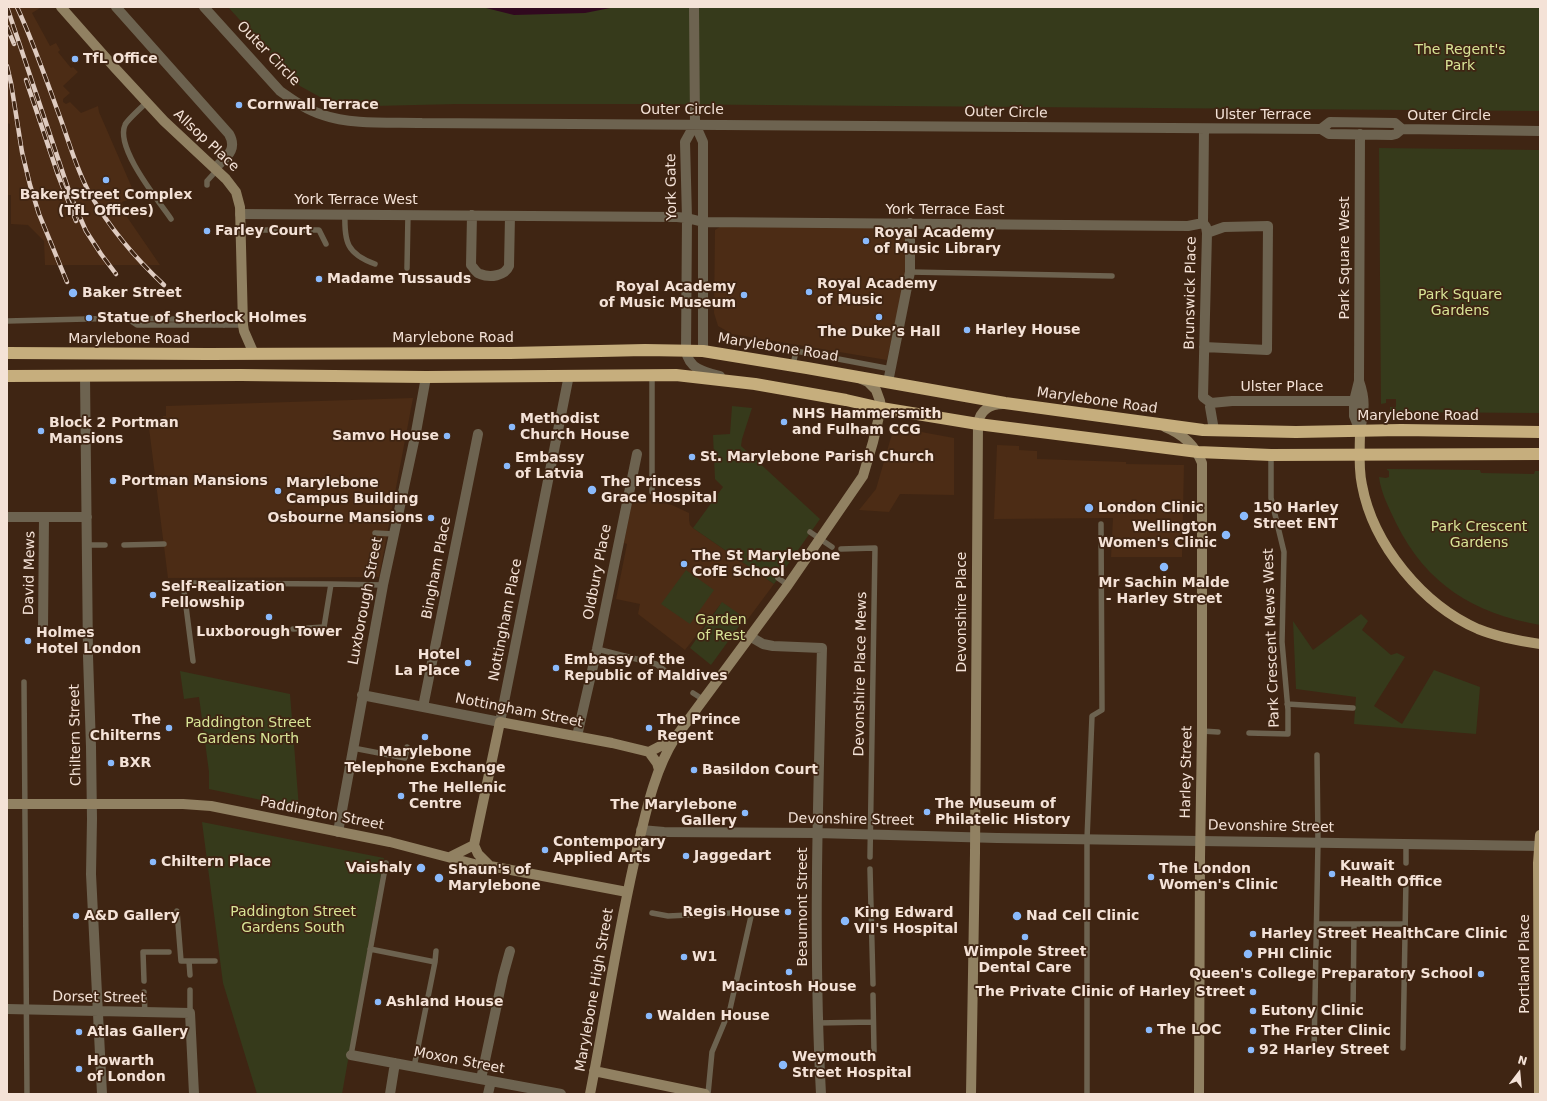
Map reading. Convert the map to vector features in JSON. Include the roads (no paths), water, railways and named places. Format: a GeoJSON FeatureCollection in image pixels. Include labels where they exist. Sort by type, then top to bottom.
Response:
{"type":"FeatureCollection","features":[{"type":"Feature","properties":{"kind":"highway","name":"Marylebone Road"},"geometry":{"type":"LineString","coordinates":[[7,353],[254,354],[702,351],[793,365],[1004,403],[1162,425],[1214,430],[1296,432],[1540,432]]}},
{"type":"Feature","properties":{"kind":"highway"},"geometry":{"type":"LineString","coordinates":[[7,376],[242,375],[426,377],[676,375],[755,384],[846,400],[881,408],[978,424],[1198,452],[1271,455],[1540,454]]}},
{"type":"Feature","properties":{"kind":"main road","name":"Park Square West"},"geometry":{"type":"LineString","coordinates":[[1360,431],[1362,485],[1372,520],[1384,544],[1416,586],[1435,602],[1477,628],[1502,637],[1540,644]]}},
{"type":"Feature","properties":{"kind":"main road","name":"Portland Place"},"geometry":{"type":"LineString","coordinates":[[1539,1094],[1540,835]]}},
{"type":"Feature","properties":{"kind":"street","name":"Allsop Place"},"geometry":{"type":"LineString","coordinates":[[61,7],[180,137],[216,169],[235,189],[239,202],[241,230],[243,325],[254,354]]}},
{"type":"Feature","properties":{"kind":"street"},"geometry":{"type":"LineString","coordinates":[[116,7],[229,134],[233,142],[232,150],[216,169]]}},
{"type":"Feature","properties":{"kind":"street","name":"Outer Circle"},"geometry":{"type":"LineString","coordinates":[[204,7],[280,91],[302,106],[325,116],[348,120],[422,123],[1204,129]]}},
{"type":"Feature","properties":{"kind":"street"},"geometry":{"type":"LineString","coordinates":[[694,7],[695,124],[703,142],[704,222],[702,351]]}},
{"type":"Feature","properties":{"kind":"street","name":"Ulster Terrace"},"geometry":{"type":"LineString","coordinates":[[1321,129],[1330,122],[1369,122],[1395,123],[1402,130]]}},
{"type":"Feature","properties":{"kind":"street","name":"York Gate"},"geometry":{"type":"LineString","coordinates":[[686,351],[687,218],[685,142],[695,124]]}},
{"type":"Feature","properties":{"kind":"street","name":"Ulster Terrace"},"geometry":{"type":"LineString","coordinates":[[1204,129],[1321,129],[1329,134],[1360,134]]}},
{"type":"Feature","properties":{"kind":"street","name":"Brunswick Place"},"geometry":{"type":"LineString","coordinates":[[1204,129],[1202,223],[1206,227],[1207,233],[1203,397],[1211,403],[1210,407],[1214,430]]}},
{"type":"Feature","properties":{"kind":"street","name":"Outer Circle"},"geometry":{"type":"LineString","coordinates":[[1360,134],[1396,134],[1402,130],[1540,131]]}},
{"type":"Feature","properties":{"kind":"street","name":"Park Square West"},"geometry":{"type":"LineString","coordinates":[[1360,134],[1359,381],[1354,401],[1354,416],[1360,431]]}},
{"type":"Feature","properties":{"kind":"street","name":"York Terrace West"},"geometry":{"type":"LineString","coordinates":[[240,214],[408,214],[687,218]]}},
{"type":"Feature","properties":{"kind":"street"},"geometry":{"type":"LineString","coordinates":[[472,215],[471,265],[480,274],[487,275],[502,275],[507,271],[509,266],[510,216]]}},
{"type":"Feature","properties":{"kind":"street","name":"York Terrace East"},"geometry":{"type":"LineString","coordinates":[[687,218],[704,222],[1188,226],[1202,223]]}},
{"type":"Feature","properties":{"kind":"street"},"geometry":{"type":"LineString","coordinates":[[888,382],[910,272],[910,223]]}},
{"type":"Feature","properties":{"kind":"street"},"geometry":{"type":"LineString","coordinates":[[1204,347],[1267,350],[1268,226],[1224,227],[1207,233]]}},
{"type":"Feature","properties":{"kind":"street"},"geometry":{"type":"LineString","coordinates":[[686,351],[687,358],[690,362],[702,371],[755,384]]}},
{"type":"Feature","properties":{"kind":"street","name":"Nottingham Place"},"geometry":{"type":"LineString","coordinates":[[474,845],[569,375]]}},
{"type":"Feature","properties":{"kind":"street","name":"Chiltern Street"},"geometry":{"type":"LineString","coordinates":[[85,376],[92,874],[102,1094]]}},
{"type":"Feature","properties":{"kind":"street"},"geometry":{"type":"LineString","coordinates":[[641,830],[659,770],[667,751],[751,637],[820,540],[863,476],[881,408],[876,390],[868,382],[856,376]]}},
{"type":"Feature","properties":{"kind":"street","name":"Luxborough Street"},"geometry":{"type":"LineString","coordinates":[[338,832],[352,748],[383,585],[426,377]]}},
{"type":"Feature","properties":{"kind":"street","name":"Park Square West"},"geometry":{"type":"LineString","coordinates":[[1359,381],[1364,394],[1364,409],[1360,431]]}},
{"type":"Feature","properties":{"kind":"street","name":"Ulster Place"},"geometry":{"type":"LineString","coordinates":[[1211,403],[1232,401],[1354,401]]}},
{"type":"Feature","properties":{"kind":"street","name":"Devonshire Place"},"geometry":{"type":"LineString","coordinates":[[972,1094],[978,418],[984,410],[990,406],[1004,403]]}},
{"type":"Feature","properties":{"kind":"street"},"geometry":{"type":"LineString","coordinates":[[1162,425],[1184,436],[1198,452]]}},
{"type":"Feature","properties":{"kind":"street","name":"Bingham Place"},"geometry":{"type":"LineString","coordinates":[[423,707],[478,434]]}},
{"type":"Feature","properties":{"kind":"street","name":"Harley Street"},"geometry":{"type":"LineString","coordinates":[[1198,452],[1202,462],[1202,732],[1199,1094]]}},
{"type":"Feature","properties":{"kind":"street","name":"Oldbury Place"},"geometry":{"type":"LineString","coordinates":[[577,736],[597,649],[636,454]]}},
{"type":"Feature","properties":{"kind":"street"},"geometry":{"type":"LineString","coordinates":[[7,517],[87,517]]}},
{"type":"Feature","properties":{"kind":"street","name":"David Mews"},"geometry":{"type":"LineString","coordinates":[[43,630],[44,517]]}},
{"type":"Feature","properties":{"kind":"street","name":"Beaumont Street"},"geometry":{"type":"LineString","coordinates":[[751,637],[763,644],[773,646],[822,648],[817,833],[817,1022],[821,1094]]}},
{"type":"Feature","properties":{"kind":"street","name":"Nottingham Street"},"geometry":{"type":"LineString","coordinates":[[362,695],[577,736],[649,752]]}},
{"type":"Feature","properties":{"kind":"street"},"geometry":{"type":"LineString","coordinates":[[659,770],[657,763],[649,752],[676,738]]}},
{"type":"Feature","properties":{"kind":"street","name":"Paddington Street"},"geometry":{"type":"LineString","coordinates":[[7,804],[194,804],[390,842],[450,857],[459,861],[627,892]]}},
{"type":"Feature","properties":{"kind":"street","name":"Devonshire Street"},"geometry":{"type":"LineString","coordinates":[[641,830],[664,832],[870,834],[975,838],[1540,846]]}},
{"type":"Feature","properties":{"kind":"street","name":"Marylebone High Street"},"geometry":{"type":"LineString","coordinates":[[590,1094],[627,892],[641,830]]}},
{"type":"Feature","properties":{"kind":"street"},"geometry":{"type":"LineString","coordinates":[[450,857],[474,845],[478,854],[490,866]]}},
{"type":"Feature","properties":{"kind":"street"},"geometry":{"type":"LineString","coordinates":[[488,1094],[486,1080],[503,976],[510,951]]}},
{"type":"Feature","properties":{"kind":"street","name":"Dorset Street"},"geometry":{"type":"LineString","coordinates":[[7,1009],[190,1014]]}},
{"type":"Feature","properties":{"kind":"street"},"geometry":{"type":"LineString","coordinates":[[190,1014],[194,1094]]}},
{"type":"Feature","properties":{"kind":"street","name":"Moxon Street"},"geometry":{"type":"LineString","coordinates":[[351,1055],[561,1094]]}},
{"type":"Feature","properties":{"kind":"street"},"geometry":{"type":"LineString","coordinates":[[390,1094],[395,1063]]}},
{"type":"Feature","properties":{"kind":"street"},"geometry":{"type":"LineString","coordinates":[[594,1071],[702,1094]]}},
{"type":"Feature","properties":{"kind":"lane"},"geometry":{"type":"LineString","coordinates":[[147,102],[125,124],[124,140],[137,172],[171,219]]}},
{"type":"Feature","properties":{"kind":"lane"},"geometry":{"type":"LineString","coordinates":[[207,185],[207,181],[216,169]]}},
{"type":"Feature","properties":{"kind":"lane"},"geometry":{"type":"LineString","coordinates":[[345,214],[345,233],[347,244],[357,255],[375,264]]}},
{"type":"Feature","properties":{"kind":"lane"},"geometry":{"type":"LineString","coordinates":[[407,268],[408,214]]}},
{"type":"Feature","properties":{"kind":"lane"},"geometry":{"type":"LineString","coordinates":[[241,230],[319,230],[326,244]]}},
{"type":"Feature","properties":{"kind":"lane"},"geometry":{"type":"LineString","coordinates":[[910,272],[1112,276]]}},
{"type":"Feature","properties":{"kind":"lane"},"geometry":{"type":"LineString","coordinates":[[7,321],[126,318],[219,320],[224,325],[243,325]]}},
{"type":"Feature","properties":{"kind":"lane"},"geometry":{"type":"LineString","coordinates":[[793,365],[796,351],[891,369]]}},
{"type":"Feature","properties":{"kind":"lane"},"geometry":{"type":"LineString","coordinates":[[652,375],[652,492]]}},
{"type":"Feature","properties":{"kind":"lane","name":"Park Crescent Mews West"},"geometry":{"type":"LineString","coordinates":[[1249,733],[1288,734],[1282,642],[1284,552],[1271,498],[1271,455]]}},
{"type":"Feature","properties":{"kind":"lane"},"geometry":{"type":"LineString","coordinates":[[1087,1094],[1087,839],[1092,716],[1102,710],[1101,524]]}},
{"type":"Feature","properties":{"kind":"lane"},"geometry":{"type":"LineString","coordinates":[[810,532],[832,547]]}},
{"type":"Feature","properties":{"kind":"lane"},"geometry":{"type":"LineString","coordinates":[[375,533],[394,534]]}},
{"type":"Feature","properties":{"kind":"lane"},"geometry":{"type":"LineString","coordinates":[[124,545],[164,544]]}},
{"type":"Feature","properties":{"kind":"lane"},"geometry":{"type":"LineString","coordinates":[[87,545],[105,545]]}},
{"type":"Feature","properties":{"kind":"lane","name":"Devonshire Place Mews"},"geometry":{"type":"LineString","coordinates":[[841,549],[875,548],[870,834]]}},
{"type":"Feature","properties":{"kind":"lane"},"geometry":{"type":"LineString","coordinates":[[778,578],[788,585]]}},
{"type":"Feature","properties":{"kind":"lane"},"geometry":{"type":"LineString","coordinates":[[193,661],[183,583],[383,585]]}},
{"type":"Feature","properties":{"kind":"lane"},"geometry":{"type":"LineString","coordinates":[[293,629],[324,627],[331,584]]}},
{"type":"Feature","properties":{"kind":"lane"},"geometry":{"type":"LineString","coordinates":[[597,649],[656,664],[675,678]]}},
{"type":"Feature","properties":{"kind":"lane"},"geometry":{"type":"LineString","coordinates":[[24,682],[27,1094]]}},
{"type":"Feature","properties":{"kind":"lane"},"geometry":{"type":"LineString","coordinates":[[693,693],[704,700]]}},
{"type":"Feature","properties":{"kind":"lane"},"geometry":{"type":"LineString","coordinates":[[1287,704],[1353,708]]}},
{"type":"Feature","properties":{"kind":"lane"},"geometry":{"type":"LineString","coordinates":[[1202,732],[1218,732]]}},
{"type":"Feature","properties":{"kind":"lane"},"geometry":{"type":"LineString","coordinates":[[352,748],[405,758],[407,747]]}},
{"type":"Feature","properties":{"kind":"lane"},"geometry":{"type":"LineString","coordinates":[[1314,1052],[1318,842],[1317,755]]}},
{"type":"Feature","properties":{"kind":"lane"},"geometry":{"type":"LineString","coordinates":[[870,834],[870,857]]}},
{"type":"Feature","properties":{"kind":"lane"},"geometry":{"type":"LineString","coordinates":[[1406,844],[1406,863]]}},
{"type":"Feature","properties":{"kind":"lane"},"geometry":{"type":"LineString","coordinates":[[351,1055],[386,863]]}},
{"type":"Feature","properties":{"kind":"lane"},"geometry":{"type":"LineString","coordinates":[[870,869],[873,984]]}},
{"type":"Feature","properties":{"kind":"lane"},"geometry":{"type":"LineString","coordinates":[[1403,1048],[1406,879]]}},
{"type":"Feature","properties":{"kind":"lane"},"geometry":{"type":"LineString","coordinates":[[178,912],[181,961],[215,961]]}},
{"type":"Feature","properties":{"kind":"lane"},"geometry":{"type":"LineString","coordinates":[[652,913],[668,916],[752,912],[730,1009],[712,1052],[702,1094]]}},
{"type":"Feature","properties":{"kind":"lane"},"geometry":{"type":"LineString","coordinates":[[1317,924],[1405,924]]}},
{"type":"Feature","properties":{"kind":"lane"},"geometry":{"type":"LineString","coordinates":[[1353,1014],[1354,924]]}},
{"type":"Feature","properties":{"kind":"lane"},"geometry":{"type":"LineString","coordinates":[[370,949],[434,962]]}},
{"type":"Feature","properties":{"kind":"lane"},"geometry":{"type":"LineString","coordinates":[[414,1067],[436,951]]}},
{"type":"Feature","properties":{"kind":"lane"},"geometry":{"type":"LineString","coordinates":[[144,981],[143,952],[169,952]]}},
{"type":"Feature","properties":{"kind":"lane"},"geometry":{"type":"LineString","coordinates":[[189,961],[190,975]]}},
{"type":"Feature","properties":{"kind":"lane"},"geometry":{"type":"LineString","coordinates":[[190,990],[190,1014]]}},
{"type":"Feature","properties":{"kind":"lane"},"geometry":{"type":"LineString","coordinates":[[144,992],[145,1013]]}},
{"type":"Feature","properties":{"kind":"lane"},"geometry":{"type":"LineString","coordinates":[[873,995],[874,1051]]}},
{"type":"Feature","properties":{"kind":"lane"},"geometry":{"type":"LineString","coordinates":[[817,1022],[873,1022]]}},
{"type":"Feature","properties":{"kind":"railway"},"geometry":{"type":"LineString","coordinates":[[7,7],[71,197],[86,231],[116,274]]}},
{"type":"Feature","properties":{"kind":"railway"},"geometry":{"type":"LineString","coordinates":[[17,7],[40,63],[77,167],[85,185],[106,219],[124,242],[164,285]]}},
{"type":"Feature","properties":{"kind":"railway"},"geometry":{"type":"LineString","coordinates":[[7,27],[14,44]]}},
{"type":"Feature","properties":{"kind":"railway"},"geometry":{"type":"LineString","coordinates":[[7,66],[22,152],[30,185],[39,214],[67,282]]}},
{"type":"Feature","properties":{"kind":"railway"},"geometry":{"type":"LineString","coordinates":[[26,80],[58,175],[76,221]]}},
{"type":"Feature","properties":{"kind":"place","name":"TfL Office"},"geometry":{"type":"Point","coordinates":[75,59]}},
{"type":"Feature","properties":{"kind":"place","name":"Cornwall Terrace"},"geometry":{"type":"Point","coordinates":[239,105]}},
{"type":"Feature","properties":{"kind":"place","name":"Baker Street Complex (TfL Offices)"},"geometry":{"type":"Point","coordinates":[106,180]}},
{"type":"Feature","properties":{"kind":"place","name":"Farley Court"},"geometry":{"type":"Point","coordinates":[207,231]}},
{"type":"Feature","properties":{"kind":"place","name":"Royal Academy of Music Library"},"geometry":{"type":"Point","coordinates":[866,241]}},
{"type":"Feature","properties":{"kind":"place","name":"Madame Tussauds"},"geometry":{"type":"Point","coordinates":[319,279]}},
{"type":"Feature","properties":{"kind":"place","name":"Royal Academy of Music"},"geometry":{"type":"Point","coordinates":[809,292]}},
{"type":"Feature","properties":{"kind":"place","name":"Baker Street"},"geometry":{"type":"Point","coordinates":[73,293]}},
{"type":"Feature","properties":{"kind":"place","name":"Royal Academy of Music Museum"},"geometry":{"type":"Point","coordinates":[744,295]}},
{"type":"Feature","properties":{"kind":"place","name":"The Duke’s Hall"},"geometry":{"type":"Point","coordinates":[879,317]}},
{"type":"Feature","properties":{"kind":"place","name":"Statue of Sherlock Holmes"},"geometry":{"type":"Point","coordinates":[89,318]}},
{"type":"Feature","properties":{"kind":"place","name":"Harley House"},"geometry":{"type":"Point","coordinates":[967,330]}},
{"type":"Feature","properties":{"kind":"place","name":"NHS Hammersmith and Fulham CCG"},"geometry":{"type":"Point","coordinates":[784,422]}},
{"type":"Feature","properties":{"kind":"place","name":"Methodist Church House"},"geometry":{"type":"Point","coordinates":[512,427]}},
{"type":"Feature","properties":{"kind":"place","name":"Block 2 Portman Mansions"},"geometry":{"type":"Point","coordinates":[41,431]}},
{"type":"Feature","properties":{"kind":"place","name":"Samvo House"},"geometry":{"type":"Point","coordinates":[447,436]}},
{"type":"Feature","properties":{"kind":"place","name":"St. Marylebone Parish Church"},"geometry":{"type":"Point","coordinates":[692,457]}},
{"type":"Feature","properties":{"kind":"place","name":"Embassy of Latvia"},"geometry":{"type":"Point","coordinates":[507,466]}},
{"type":"Feature","properties":{"kind":"place","name":"Portman Mansions"},"geometry":{"type":"Point","coordinates":[113,481]}},
{"type":"Feature","properties":{"kind":"place","name":"The Princess Grace Hospital"},"geometry":{"type":"Point","coordinates":[592,490]}},
{"type":"Feature","properties":{"kind":"place","name":"Marylebone Campus Building"},"geometry":{"type":"Point","coordinates":[278,491]}},
{"type":"Feature","properties":{"kind":"place","name":"London Clinic"},"geometry":{"type":"Point","coordinates":[1089,508]}},
{"type":"Feature","properties":{"kind":"place","name":"150 Harley Street ENT"},"geometry":{"type":"Point","coordinates":[1244,516]}},
{"type":"Feature","properties":{"kind":"place","name":"Osbourne Mansions"},"geometry":{"type":"Point","coordinates":[431,518]}},
{"type":"Feature","properties":{"kind":"place","name":"Wellington Women's Clinic"},"geometry":{"type":"Point","coordinates":[1226,535]}},
{"type":"Feature","properties":{"kind":"place","name":"The St Marylebone CofE School"},"geometry":{"type":"Point","coordinates":[684,564]}},
{"type":"Feature","properties":{"kind":"place","name":"Mr Sachin Malde - Harley Street"},"geometry":{"type":"Point","coordinates":[1164,567]}},
{"type":"Feature","properties":{"kind":"place","name":"Self-Realization Fellowship"},"geometry":{"type":"Point","coordinates":[153,595]}},
{"type":"Feature","properties":{"kind":"place","name":"Luxborough Tower"},"geometry":{"type":"Point","coordinates":[269,617]}},
{"type":"Feature","properties":{"kind":"place","name":"Holmes Hotel London"},"geometry":{"type":"Point","coordinates":[28,641]}},
{"type":"Feature","properties":{"kind":"place","name":"Hotel La Place"},"geometry":{"type":"Point","coordinates":[468,663]}},
{"type":"Feature","properties":{"kind":"place","name":"Embassy of the Republic of Maldives"},"geometry":{"type":"Point","coordinates":[556,668]}},
{"type":"Feature","properties":{"kind":"place","name":"The Chilterns"},"geometry":{"type":"Point","coordinates":[169,728]}},
{"type":"Feature","properties":{"kind":"place","name":"The Prince Regent"},"geometry":{"type":"Point","coordinates":[649,728]}},
{"type":"Feature","properties":{"kind":"place","name":"Marylebone Telephone Exchange"},"geometry":{"type":"Point","coordinates":[425,737]}},
{"type":"Feature","properties":{"kind":"place","name":"BXR"},"geometry":{"type":"Point","coordinates":[111,763]}},
{"type":"Feature","properties":{"kind":"place","name":"Basildon Court"},"geometry":{"type":"Point","coordinates":[694,770]}},
{"type":"Feature","properties":{"kind":"place","name":"The Hellenic Centre"},"geometry":{"type":"Point","coordinates":[401,796]}},
{"type":"Feature","properties":{"kind":"place","name":"The Museum of Philatelic History"},"geometry":{"type":"Point","coordinates":[927,812]}},
{"type":"Feature","properties":{"kind":"place","name":"The Marylebone Gallery"},"geometry":{"type":"Point","coordinates":[745,813]}},
{"type":"Feature","properties":{"kind":"place","name":"Contemporary Applied Arts"},"geometry":{"type":"Point","coordinates":[545,850]}},
{"type":"Feature","properties":{"kind":"place","name":"Jaggedart"},"geometry":{"type":"Point","coordinates":[686,856]}},
{"type":"Feature","properties":{"kind":"place","name":"Chiltern Place"},"geometry":{"type":"Point","coordinates":[153,862]}},
{"type":"Feature","properties":{"kind":"place","name":"Vaishaly"},"geometry":{"type":"Point","coordinates":[421,868]}},
{"type":"Feature","properties":{"kind":"place","name":"Kuwait Health Office"},"geometry":{"type":"Point","coordinates":[1332,874]}},
{"type":"Feature","properties":{"kind":"place","name":"The London Women's Clinic"},"geometry":{"type":"Point","coordinates":[1151,877]}},
{"type":"Feature","properties":{"kind":"place","name":"Shaun's of Marylebone"},"geometry":{"type":"Point","coordinates":[439,878]}},
{"type":"Feature","properties":{"kind":"place","name":"Regis House"},"geometry":{"type":"Point","coordinates":[788,912]}},
{"type":"Feature","properties":{"kind":"place","name":"A&D Gallery"},"geometry":{"type":"Point","coordinates":[76,916]}},
{"type":"Feature","properties":{"kind":"place","name":"Nad Cell Clinic"},"geometry":{"type":"Point","coordinates":[1017,916]}},
{"type":"Feature","properties":{"kind":"place","name":"King Edward VII's Hospital"},"geometry":{"type":"Point","coordinates":[845,921]}},
{"type":"Feature","properties":{"kind":"place","name":"Harley Street HealthCare Clinic"},"geometry":{"type":"Point","coordinates":[1253,934]}},
{"type":"Feature","properties":{"kind":"place","name":"Wimpole Street Dental Care"},"geometry":{"type":"Point","coordinates":[1025,937]}},
{"type":"Feature","properties":{"kind":"place","name":"PHI Clinic"},"geometry":{"type":"Point","coordinates":[1248,954]}},
{"type":"Feature","properties":{"kind":"place","name":"W1"},"geometry":{"type":"Point","coordinates":[684,957]}},
{"type":"Feature","properties":{"kind":"place","name":"Macintosh House"},"geometry":{"type":"Point","coordinates":[789,972]}},
{"type":"Feature","properties":{"kind":"place","name":"Queen's College Preparatory School"},"geometry":{"type":"Point","coordinates":[1481,974]}},
{"type":"Feature","properties":{"kind":"place","name":"The Private Clinic of Harley Street"},"geometry":{"type":"Point","coordinates":[1253,992]}},
{"type":"Feature","properties":{"kind":"place","name":"Ashland House"},"geometry":{"type":"Point","coordinates":[378,1002]}},
{"type":"Feature","properties":{"kind":"place","name":"Eutony Clinic"},"geometry":{"type":"Point","coordinates":[1253,1011]}},
{"type":"Feature","properties":{"kind":"place","name":"Walden House"},"geometry":{"type":"Point","coordinates":[649,1016]}},
{"type":"Feature","properties":{"kind":"place","name":"The LOC"},"geometry":{"type":"Point","coordinates":[1149,1030]}},
{"type":"Feature","properties":{"kind":"place","name":"The Frater Clinic"},"geometry":{"type":"Point","coordinates":[1253,1031]}},
{"type":"Feature","properties":{"kind":"place","name":"Atlas Gallery"},"geometry":{"type":"Point","coordinates":[79,1032]}},
{"type":"Feature","properties":{"kind":"place","name":"92 Harley Street"},"geometry":{"type":"Point","coordinates":[1251,1050]}},
{"type":"Feature","properties":{"kind":"place","name":"Weymouth Street Hospital"},"geometry":{"type":"Point","coordinates":[783,1065]}},
{"type":"Feature","properties":{"kind":"place","name":"Howarth of London"},"geometry":{"type":"Point","coordinates":[79,1069]}},
{"type":"Feature","properties":{"kind":"park label","name":"The Regent's Park"},"geometry":{"type":"Point","coordinates":[1460,58]}},
{"type":"Feature","properties":{"kind":"park label","name":"Park Square Gardens"},"geometry":{"type":"Point","coordinates":[1460,304]}},
{"type":"Feature","properties":{"kind":"park label","name":"Park Crescent Gardens"},"geometry":{"type":"Point","coordinates":[1479,536]}},
{"type":"Feature","properties":{"kind":"park label","name":"Garden of Rest"},"geometry":{"type":"Point","coordinates":[721,628]}},
{"type":"Feature","properties":{"kind":"park label","name":"Paddington Street Gardens North"},"geometry":{"type":"Point","coordinates":[248,732]}},
{"type":"Feature","properties":{"kind":"park label","name":"Paddington Street Gardens South"},"geometry":{"type":"Point","coordinates":[293,920]}}]}
